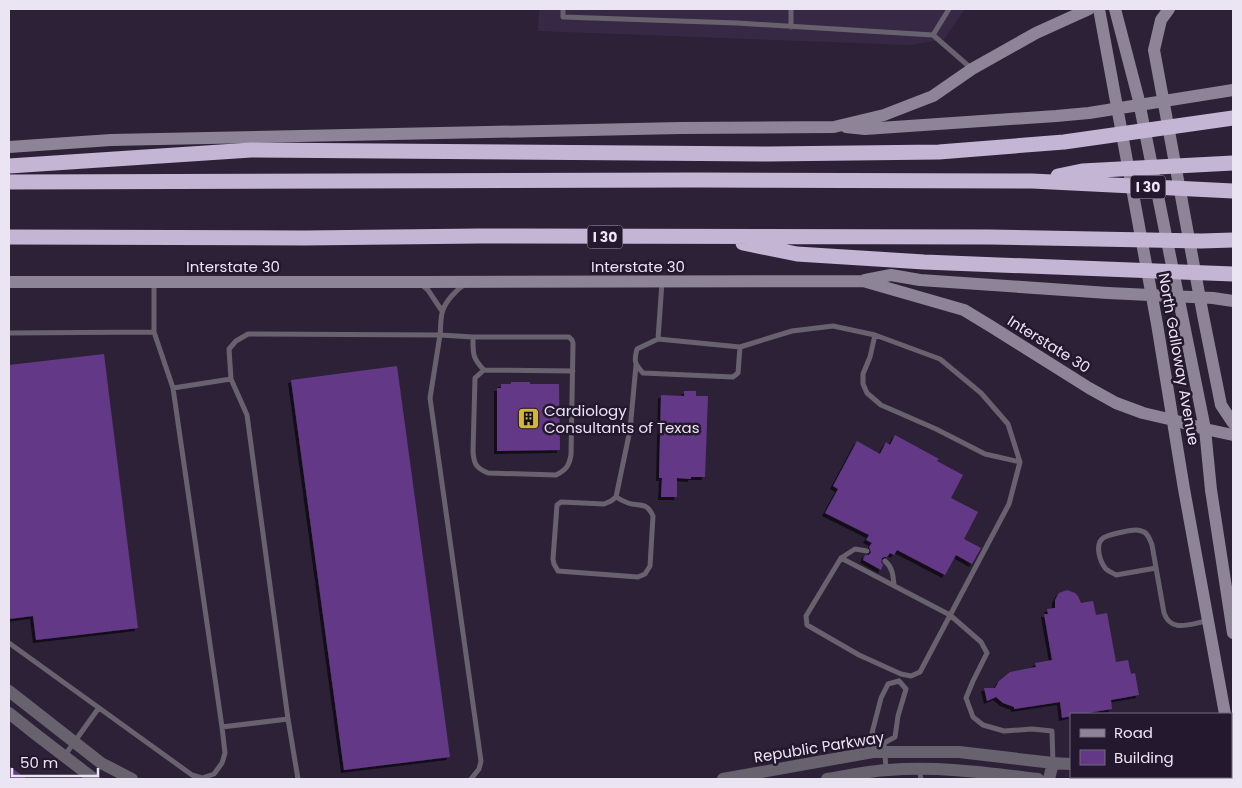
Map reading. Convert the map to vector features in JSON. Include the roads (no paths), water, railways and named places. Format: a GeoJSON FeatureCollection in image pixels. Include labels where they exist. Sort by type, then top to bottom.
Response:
{"type":"FeatureCollection","features":[{"type":"Feature","properties":{"kind":"highway"},"geometry":{"type":"LineString","coordinates":[[9,166],[251,150],[758,154],[939,152],[1064,142],[1233,118]]}},
{"type":"Feature","properties":{"kind":"highway"},"geometry":{"type":"LineString","coordinates":[[1032,181],[1082,171],[1233,163]]}},
{"type":"Feature","properties":{"kind":"highway","name":"I 30"},"geometry":{"type":"LineString","coordinates":[[9,182],[1032,181],[1233,192]]}},
{"type":"Feature","properties":{"kind":"highway","name":"I 30"},"geometry":{"type":"LineString","coordinates":[[9,237],[989,237],[1233,240]]}},
{"type":"Feature","properties":{"kind":"highway"},"geometry":{"type":"LineString","coordinates":[[710,237],[797,254],[924,262],[1233,274]]}},
{"type":"Feature","properties":{"kind":"highway"},"geometry":{"type":"LineString","coordinates":[[1201,241],[1233,246]]}},
{"type":"Feature","properties":{"kind":"main road"},"geometry":{"type":"LineString","coordinates":[[834,126],[884,115],[933,96],[972,69],[1036,33],[1089,9]]}},
{"type":"Feature","properties":{"kind":"main road","name":"North Galloway Avenue"},"geometry":{"type":"LineString","coordinates":[[1099,9],[1157,324],[1184,489],[1225,713]]}},
{"type":"Feature","properties":{"kind":"main road","name":"North Galloway Avenue"},"geometry":{"type":"LineString","coordinates":[[1115,9],[1138,98],[1205,429],[1211,490],[1229,576],[1232,622]]}},
{"type":"Feature","properties":{"kind":"main road"},"geometry":{"type":"LineString","coordinates":[[1169,9],[1161,20],[1154,50],[1221,405],[1233,423]]}},
{"type":"Feature","properties":{"kind":"main road"},"geometry":{"type":"LineString","coordinates":[[9,147],[111,140],[670,128],[834,126],[865,129],[1056,116],[1233,90]]}},
{"type":"Feature","properties":{"kind":"main road"},"geometry":{"type":"LineString","coordinates":[[863,281],[891,275],[920,280],[1212,298],[1233,301]]}},
{"type":"Feature","properties":{"kind":"main road","name":"Interstate 30"},"geometry":{"type":"LineString","coordinates":[[9,282],[863,281],[964,310],[1116,403],[1143,414],[1233,435]]}},
{"type":"Feature","properties":{"kind":"main road"},"geometry":{"type":"LineString","coordinates":[[1207,619],[1232,622]]}},
{"type":"Feature","properties":{"kind":"main road"},"geometry":{"type":"LineString","coordinates":[[1232,747],[1232,763]]}},
{"type":"Feature","properties":{"kind":"street"},"geometry":{"type":"LineString","coordinates":[[9,691],[101,763],[132,779]]}},
{"type":"Feature","properties":{"kind":"street"},"geometry":{"type":"LineString","coordinates":[[9,713],[94,779]]}},
{"type":"Feature","properties":{"kind":"street","name":"Republic Parkway"},"geometry":{"type":"LineString","coordinates":[[731,779],[873,752],[885,748],[958,752],[1070,764]]}},
{"type":"Feature","properties":{"kind":"street"},"geometry":{"type":"LineString","coordinates":[[1049,779],[1053,763]]}},
{"type":"Feature","properties":{"kind":"street"},"geometry":{"type":"LineString","coordinates":[[827,779],[886,770],[920,774],[966,770],[1038,779]]}},
{"type":"Feature","properties":{"kind":"lane"},"geometry":{"type":"LineString","coordinates":[[564,9],[563,17],[737,23],[933,35],[972,69]]}},
{"type":"Feature","properties":{"kind":"lane"},"geometry":{"type":"LineString","coordinates":[[790,27],[791,9]]}},
{"type":"Feature","properties":{"kind":"lane"},"geometry":{"type":"LineString","coordinates":[[933,35],[949,9]]}},
{"type":"Feature","properties":{"kind":"lane"},"geometry":{"type":"LineString","coordinates":[[9,643],[192,775],[202,778],[214,774],[222,763],[225,753],[222,727],[173,388],[154,332],[154,282]]}},
{"type":"Feature","properties":{"kind":"lane"},"geometry":{"type":"LineString","coordinates":[[418,282],[428,290],[442,311]]}},
{"type":"Feature","properties":{"kind":"lane"},"geometry":{"type":"LineString","coordinates":[[468,282],[449,300],[442,311],[430,398],[481,761],[479,769],[472,779]]}},
{"type":"Feature","properties":{"kind":"lane"},"geometry":{"type":"LineString","coordinates":[[658,340],[662,282]]}},
{"type":"Feature","properties":{"kind":"lane"},"geometry":{"type":"LineString","coordinates":[[616,497],[629,503],[643,505],[650,509],[653,516],[650,566],[645,574],[638,577],[558,571],[554,564],[557,505],[561,502],[604,504],[616,497],[630,430],[636,365],[634,358],[637,349],[658,340],[740,347],[792,331],[833,326],[875,335],[940,359],[981,392],[1008,424],[1020,462],[1009,504],[920,672],[911,676],[901,674],[859,655],[807,625],[806,616],[841,558],[855,549],[868,551]]}},
{"type":"Feature","properties":{"kind":"lane"},"geometry":{"type":"LineString","coordinates":[[9,333],[154,332]]}},
{"type":"Feature","properties":{"kind":"lane"},"geometry":{"type":"LineString","coordinates":[[298,779],[288,719],[247,415],[231,379],[229,349],[236,340],[248,334],[569,337],[573,343],[573,370],[571,455],[570,464],[565,471],[556,475],[488,473],[480,469],[474,461],[475,378],[484,370],[573,370]]}},
{"type":"Feature","properties":{"kind":"lane"},"geometry":{"type":"LineString","coordinates":[[875,335],[870,357],[863,374],[863,384],[867,393],[880,405],[936,429],[985,454],[1020,462]]}},
{"type":"Feature","properties":{"kind":"lane"},"geometry":{"type":"LineString","coordinates":[[472,337],[473,354],[476,362],[484,370]]}},
{"type":"Feature","properties":{"kind":"lane"},"geometry":{"type":"LineString","coordinates":[[636,365],[643,373],[734,377],[738,373],[740,347]]}},
{"type":"Feature","properties":{"kind":"lane"},"geometry":{"type":"LineString","coordinates":[[173,388],[231,379]]}},
{"type":"Feature","properties":{"kind":"lane"},"geometry":{"type":"LineString","coordinates":[[1156,568],[1116,575],[1105,568],[1100,559],[1099,544],[1101,539],[1106,536],[1138,530],[1148,535],[1152,545],[1166,620],[1175,626],[1185,626],[1207,619]]}},
{"type":"Feature","properties":{"kind":"lane"},"geometry":{"type":"LineString","coordinates":[[841,558],[950,615],[981,642],[987,653],[966,698],[973,717],[983,724],[1004,731],[1032,729],[1052,731],[1053,763]]}},
{"type":"Feature","properties":{"kind":"lane"},"geometry":{"type":"LineString","coordinates":[[885,561],[889,564],[893,573],[894,585]]}},
{"type":"Feature","properties":{"kind":"lane"},"geometry":{"type":"LineString","coordinates":[[899,681],[901,674]]}},
{"type":"Feature","properties":{"kind":"lane"},"geometry":{"type":"LineString","coordinates":[[886,770],[885,748],[872,734],[881,698],[888,684],[899,681]]}},
{"type":"Feature","properties":{"kind":"lane"},"geometry":{"type":"LineString","coordinates":[[885,748],[895,737],[898,716],[906,688],[899,681]]}},
{"type":"Feature","properties":{"kind":"lane"},"geometry":{"type":"LineString","coordinates":[[64,756],[98,709]]}},
{"type":"Feature","properties":{"kind":"lane"},"geometry":{"type":"LineString","coordinates":[[222,727],[288,719]]}},
{"type":"Feature","properties":{"kind":"place","name":"Cardiology Consultants of Texas"},"geometry":{"type":"Point","coordinates":[528,419]}}]}
